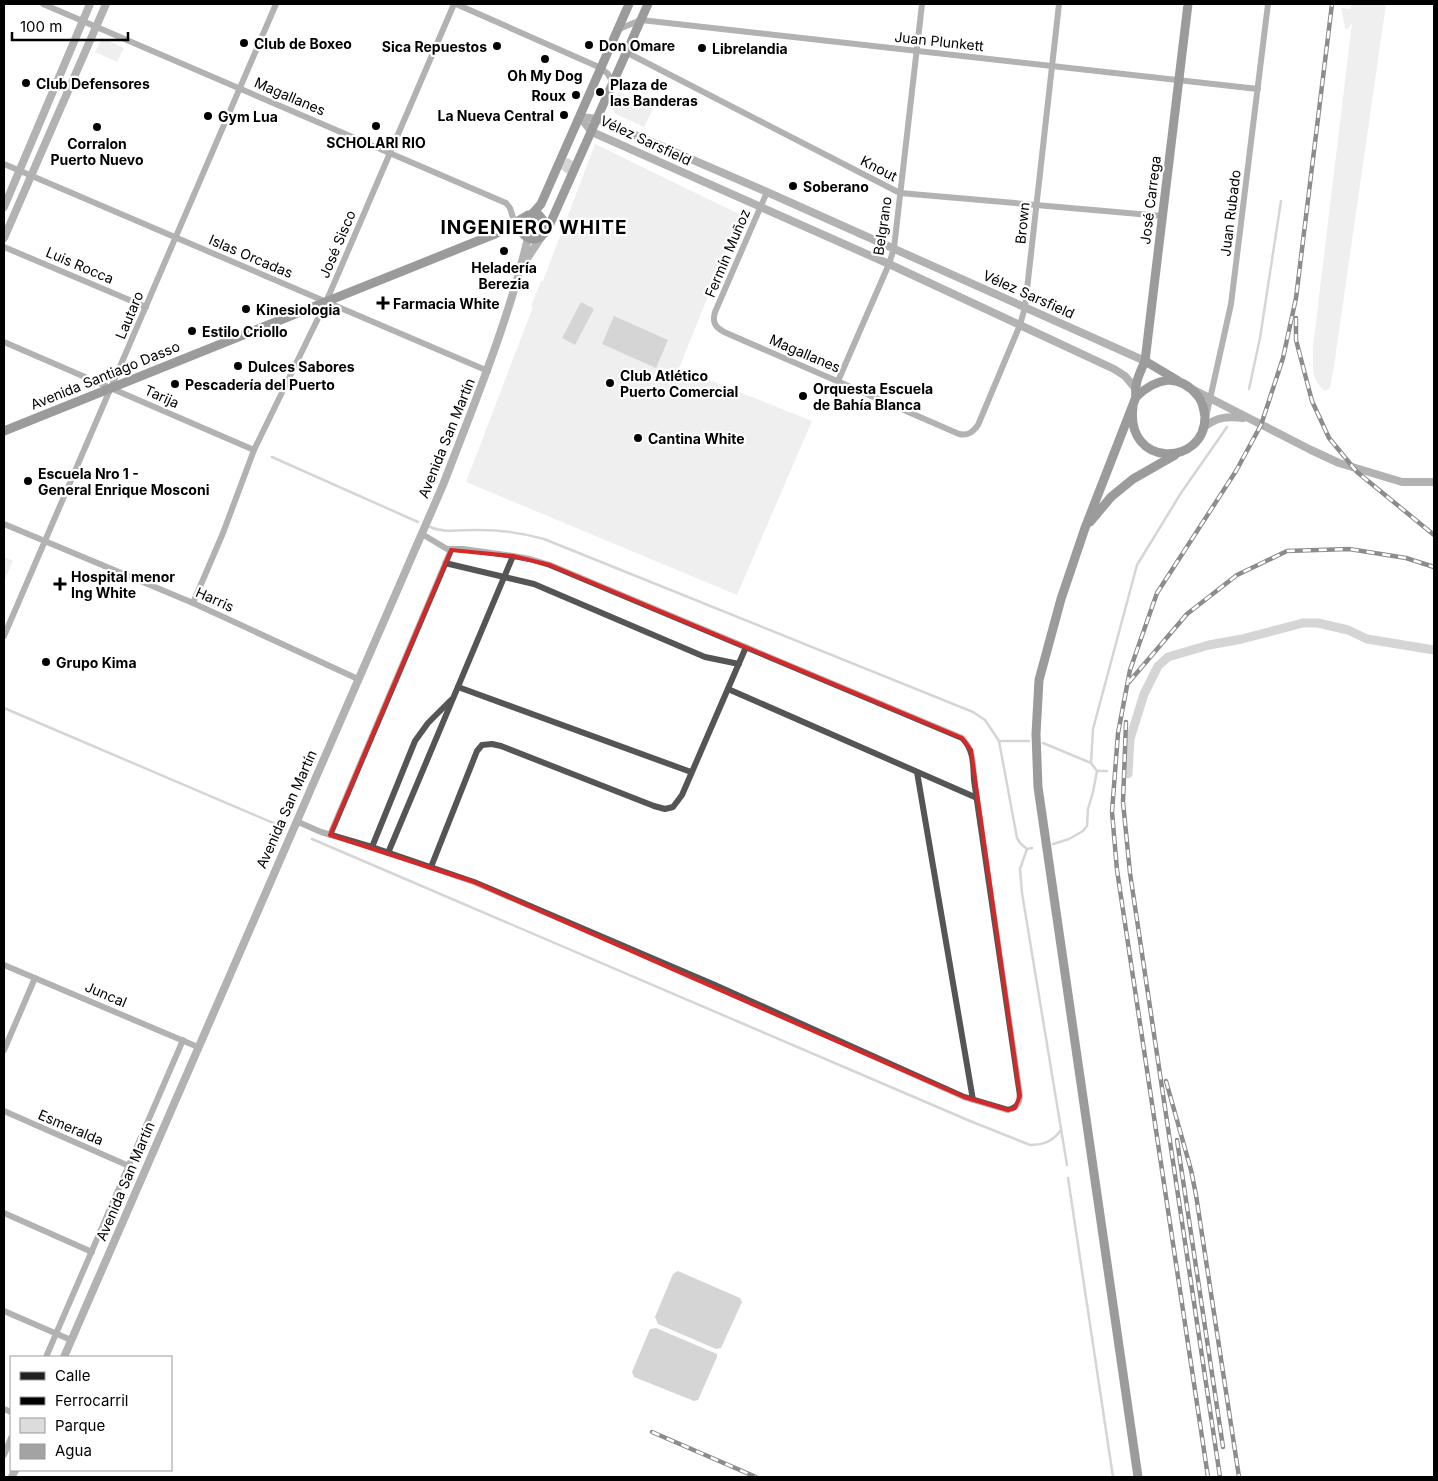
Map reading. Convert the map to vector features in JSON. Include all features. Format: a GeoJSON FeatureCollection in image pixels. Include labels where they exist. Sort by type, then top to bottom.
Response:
{"type":"FeatureCollection","features":[{"type":"Feature","properties":{"kind":"main road"},"geometry":{"type":"LineString","coordinates":[[528,216],[541,204],[629,4]]}},
{"type":"Feature","properties":{"kind":"main road","name":"Avenida San Martín"},"geometry":{"type":"LineString","coordinates":[[543,235],[554,216],[648,4]]}},
{"type":"Feature","properties":{"kind":"main road","name":"José Carrega"},"geometry":{"type":"LineString","coordinates":[[1136,393],[1145,361],[1188,4]]}},
{"type":"Feature","properties":{"kind":"main road"},"geometry":{"type":"LineString","coordinates":[[526,237],[535,240],[543,235],[546,228],[545,221],[539,215],[528,216]]}},
{"type":"Feature","properties":{"kind":"main road","name":"Avenida San Martín"},"geometry":{"type":"LineString","coordinates":[[526,237],[520,228],[528,216]]}},
{"type":"Feature","properties":{"kind":"main road","name":"Avenida Santiago Dasso"},"geometry":{"type":"LineString","coordinates":[[4,430],[495,234],[528,216]]}},
{"type":"Feature","properties":{"kind":"main road","name":"Avenida Santiago Dasso"},"geometry":{"type":"LineString","coordinates":[[495,234],[509,233],[526,237]]}},
{"type":"Feature","properties":{"kind":"main road","name":"Vélez Sarsfield"},"geometry":{"type":"LineString","coordinates":[[1145,361],[1182,383]]}},
{"type":"Feature","properties":{"kind":"main road"},"geometry":{"type":"LineString","coordinates":[[1085,528],[1110,497],[1125,485],[1189,448],[1196,441],[1204,426],[1204,411],[1200,399],[1192,389],[1182,383],[1170,380],[1158,382],[1136,393],[1085,528],[1061,599],[1039,680],[1036,734],[1038,788],[1138,1477]]}},
{"type":"Feature","properties":{"kind":"main road"},"geometry":{"type":"LineString","coordinates":[[1132,407],[1133,429],[1142,443],[1156,452],[1167,454],[1179,453]]}},
{"type":"Feature","properties":{"kind":"street","name":"Magallanes"},"geometry":{"type":"LineString","coordinates":[[43,4],[506,203],[510,208],[515,224]]}},
{"type":"Feature","properties":{"kind":"street"},"geometry":{"type":"LineString","coordinates":[[4,207],[90,4]]}},
{"type":"Feature","properties":{"kind":"street"},"geometry":{"type":"LineString","coordinates":[[4,238],[106,4]]}},
{"type":"Feature","properties":{"kind":"street","name":"Lautaro"},"geometry":{"type":"LineString","coordinates":[[4,636],[276,4]]}},
{"type":"Feature","properties":{"kind":"street"},"geometry":{"type":"LineString","coordinates":[[455,4],[601,68],[608,74],[613,83]]}},
{"type":"Feature","properties":{"kind":"street","name":"José Sisco"},"geometry":{"type":"LineString","coordinates":[[194,603],[254,450],[326,302],[455,4]]}},
{"type":"Feature","properties":{"kind":"street","name":"Belgrano"},"geometry":{"type":"LineString","coordinates":[[838,381],[890,264],[894,248],[922,4]]}},
{"type":"Feature","properties":{"kind":"street","name":"Brown"},"geometry":{"type":"LineString","coordinates":[[969,434],[978,425],[1020,325],[1025,307],[1059,4]]}},
{"type":"Feature","properties":{"kind":"street","name":"Juan Rubado"},"geometry":{"type":"LineString","coordinates":[[1204,426],[1212,398],[1231,304],[1268,4]]}},
{"type":"Feature","properties":{"kind":"street","name":"Juan Plunkett"},"geometry":{"type":"LineString","coordinates":[[618,29],[641,20],[1258,89]]}},
{"type":"Feature","properties":{"kind":"street","name":"Knout"},"geometry":{"type":"LineString","coordinates":[[612,45],[900,193],[1162,216]]}},
{"type":"Feature","properties":{"kind":"street","name":"Vélez Sarsfield"},"geometry":{"type":"LineString","coordinates":[[580,117],[598,119],[894,248],[1145,361]]}},
{"type":"Feature","properties":{"kind":"street","name":"Vélez Sarsfield"},"geometry":{"type":"LineString","coordinates":[[580,117],[592,132],[890,264],[1114,369],[1125,376],[1136,393]]}},
{"type":"Feature","properties":{"kind":"street","name":"Islas Orcadas"},"geometry":{"type":"LineString","coordinates":[[4,164],[488,371]]}},
{"type":"Feature","properties":{"kind":"street","name":"Fermín Muñoz"},"geometry":{"type":"LineString","coordinates":[[715,325],[715,312],[767,192]]}},
{"type":"Feature","properties":{"kind":"street","name":"Avenida San Martín"},"geometry":{"type":"LineString","coordinates":[[521,267],[543,235]]}},
{"type":"Feature","properties":{"kind":"street","name":"Avenida San Martín"},"geometry":{"type":"LineString","coordinates":[[64,1356],[443,485],[488,371],[521,267],[526,237]]}},
{"type":"Feature","properties":{"kind":"street","name":"Luis Rocca"},"geometry":{"type":"LineString","coordinates":[[4,247],[146,307]]}},
{"type":"Feature","properties":{"kind":"street","name":"Magallanes"},"geometry":{"type":"LineString","coordinates":[[715,325],[724,332],[959,434],[969,434]]}},
{"type":"Feature","properties":{"kind":"street","name":"Tarija"},"geometry":{"type":"LineString","coordinates":[[4,342],[254,450]]}},
{"type":"Feature","properties":{"kind":"street"},"geometry":{"type":"LineString","coordinates":[[1192,389],[1339,463],[1402,482],[1434,482]]}},
{"type":"Feature","properties":{"kind":"street"},"geometry":{"type":"LineString","coordinates":[[1204,426],[1218,418],[1248,418]]}},
{"type":"Feature","properties":{"kind":"street","name":"Harris"},"geometry":{"type":"LineString","coordinates":[[4,524],[194,603],[358,679]]}},
{"type":"Feature","properties":{"kind":"street"},"geometry":{"type":"LineString","coordinates":[[296,821],[330,835],[372,847],[474,882],[516,899],[973,1100],[1008,1110],[1015,1108],[1019,1103],[1020,1096],[971,750],[962,738],[550,565],[513,556],[463,549],[451,550],[422,534]]}},
{"type":"Feature","properties":{"kind":"street"},"geometry":{"type":"LineString","coordinates":[[330,835],[451,550]]}},
{"type":"Feature","properties":{"kind":"street"},"geometry":{"type":"LineString","coordinates":[[388,853],[513,556]]}},
{"type":"Feature","properties":{"kind":"street"},"geometry":{"type":"LineString","coordinates":[[445,563],[534,584],[705,657],[739,664]]}},
{"type":"Feature","properties":{"kind":"street"},"geometry":{"type":"LineString","coordinates":[[431,867],[477,752],[482,746],[492,744],[501,746],[654,806],[674,807],[678,803],[692,772],[746,647]]}},
{"type":"Feature","properties":{"kind":"street"},"geometry":{"type":"LineString","coordinates":[[458,688],[692,772]]}},
{"type":"Feature","properties":{"kind":"street"},"geometry":{"type":"LineString","coordinates":[[728,689],[977,798]]}},
{"type":"Feature","properties":{"kind":"street"},"geometry":{"type":"LineString","coordinates":[[372,847],[415,741],[428,723],[454,697]]}},
{"type":"Feature","properties":{"kind":"street"},"geometry":{"type":"LineString","coordinates":[[917,772],[973,1100]]}},
{"type":"Feature","properties":{"kind":"street","name":"Juncal"},"geometry":{"type":"LineString","coordinates":[[4,965],[198,1047]]}},
{"type":"Feature","properties":{"kind":"street"},"geometry":{"type":"LineString","coordinates":[[4,1050],[35,978]]}},
{"type":"Feature","properties":{"kind":"street","name":"Avenida San Martín"},"geometry":{"type":"LineString","coordinates":[[46,1356],[183,1040]]}},
{"type":"Feature","properties":{"kind":"street","name":"Esmeralda"},"geometry":{"type":"LineString","coordinates":[[4,1111],[129,1166]]}},
{"type":"Feature","properties":{"kind":"street"},"geometry":{"type":"LineString","coordinates":[[4,1213],[92,1252]]}},
{"type":"Feature","properties":{"kind":"street"},"geometry":{"type":"LineString","coordinates":[[4,1311],[71,1340]]}},
{"type":"Feature","properties":{"kind":"street"},"geometry":{"type":"LineString","coordinates":[[4,1455],[10,1440]]}},
{"type":"Feature","properties":{"kind":"highlighted area"},"geometry":{"type":"Polygon","coordinates":[[[451,550],[513,556],[550,565],[962,738],[971,750],[1020,1096],[1015,1108],[1008,1110],[964,1097],[474,882],[330,835],[451,550]]]}},
{"type":"Feature","properties":{"kind":"green space"},"geometry":{"type":"Polygon","coordinates":[[[1352,4],[1386,4],[1334,366],[1330,388],[1325,391],[1320,387],[1315,377],[1313,347],[1352,23],[1348,29],[1345,28],[1341,8],[1350,9],[1352,4]]]}},
{"type":"Feature","properties":{"kind":"green space"},"geometry":{"type":"Polygon","coordinates":[[[102,38],[124,48],[117,62],[95,52],[102,38]]]}},
{"type":"Feature","properties":{"kind":"green space"},"geometry":{"type":"Polygon","coordinates":[[[618,92],[641,103],[643,99],[655,105],[644,127],[614,113],[612,106],[618,92]]]}},
{"type":"Feature","properties":{"kind":"green space","name":"Club Atlético Puerto Comercial"},"geometry":{"type":"Polygon","coordinates":[[[595,144],[741,215],[679,368],[812,421],[737,595],[466,482],[533,307],[531,306],[541,281],[543,281],[595,144]]]}},
{"type":"Feature","properties":{"kind":"green space"},"geometry":{"type":"Polygon","coordinates":[[[530,219],[536,219],[541,224],[539,233],[530,235],[525,230],[525,224],[530,219]]]}},
{"type":"Feature","properties":{"kind":"green space"},"geometry":{"type":"Polygon","coordinates":[[[4,557],[13,561],[4,582],[4,557]]]}},
{"type":"Feature","properties":{"kind":"water"},"geometry":{"type":"Polygon","coordinates":[[[568,158],[574,163],[567,174],[561,169],[568,158]]]}},
{"type":"Feature","properties":{"kind":"water"},"geometry":{"type":"Polygon","coordinates":[[[581,302],[594,309],[575,345],[562,338],[581,302]]]}},
{"type":"Feature","properties":{"kind":"water"},"geometry":{"type":"Polygon","coordinates":[[[614,316],[668,340],[656,368],[602,344],[614,316]]]}},
{"type":"Feature","properties":{"kind":"water"},"geometry":{"type":"Polygon","coordinates":[[[678,1271],[740,1298],[742,1302],[721,1348],[716,1349],[658,1324],[655,1317],[673,1274],[678,1271]]]}},
{"type":"Feature","properties":{"kind":"water"},"geometry":{"type":"Polygon","coordinates":[[[656,1328],[717,1354],[698,1400],[694,1401],[634,1377],[632,1372],[650,1329],[656,1328]]]}},
{"type":"Feature","properties":{"kind":"waterway"},"geometry":{"type":"LineString","coordinates":[[1249,389],[1260,338],[1281,201]]}},
{"type":"Feature","properties":{"kind":"waterway"},"geometry":{"type":"LineString","coordinates":[[1091,763],[1093,729],[1137,565],[1181,493],[1227,427]]}},
{"type":"Feature","properties":{"kind":"waterway"},"geometry":{"type":"LineString","coordinates":[[272,457],[418,522]]}},
{"type":"Feature","properties":{"kind":"waterway"},"geometry":{"type":"LineString","coordinates":[[430,527],[449,531],[505,531],[544,539],[973,712],[985,720],[999,741],[1017,838],[1027,849],[1032,848]]}},
{"type":"Feature","properties":{"kind":"waterway"},"geometry":{"type":"LineString","coordinates":[[1128,774],[1130,739],[1144,694],[1158,666],[1168,657],[1209,645],[1242,639],[1303,623],[1318,623],[1348,630],[1367,639],[1434,650]]}},
{"type":"Feature","properties":{"kind":"waterway"},"geometry":{"type":"LineString","coordinates":[[4,708],[285,828]]}},
{"type":"Feature","properties":{"kind":"waterway"},"geometry":{"type":"LineString","coordinates":[[999,741],[1029,741]]}},
{"type":"Feature","properties":{"kind":"waterway"},"geometry":{"type":"LineString","coordinates":[[1043,743],[1091,763],[1097,771],[1107,771]]}},
{"type":"Feature","properties":{"kind":"waterway"},"geometry":{"type":"LineString","coordinates":[[1053,844],[1069,839],[1083,831],[1087,826],[1088,809],[1097,771]]}},
{"type":"Feature","properties":{"kind":"waterway"},"geometry":{"type":"LineString","coordinates":[[312,839],[1030,1145],[1048,1142],[1061,1130]]}},
{"type":"Feature","properties":{"kind":"waterway"},"geometry":{"type":"LineString","coordinates":[[1027,849],[1020,869],[1022,893],[1067,1165]]}},
{"type":"Feature","properties":{"kind":"waterway"},"geometry":{"type":"LineString","coordinates":[[1068,1178],[1113,1477]]}},
{"type":"Feature","properties":{"kind":"railway"},"geometry":{"type":"LineString","coordinates":[[1208,1477],[1117,870],[1112,812],[1118,733],[1130,670],[1157,593],[1236,471],[1261,425],[1283,358],[1296,298],[1332,4]]}},
{"type":"Feature","properties":{"kind":"railway"},"geometry":{"type":"LineString","coordinates":[[1296,318],[1296,340],[1312,401],[1329,438],[1357,472],[1434,535]]}},
{"type":"Feature","properties":{"kind":"railway"},"geometry":{"type":"LineString","coordinates":[[1129,682],[1187,614],[1237,575],[1287,551],[1349,549],[1406,558],[1434,567]]}},
{"type":"Feature","properties":{"kind":"railway"},"geometry":{"type":"LineString","coordinates":[[1126,722],[1123,802],[1130,873],[1220,1477]]}},
{"type":"Feature","properties":{"kind":"railway"},"geometry":{"type":"LineString","coordinates":[[1166,1081],[1191,1170],[1196,1195],[1239,1477]]}},
{"type":"Feature","properties":{"kind":"railway"},"geometry":{"type":"LineString","coordinates":[[1177,1140],[1223,1447]]}},
{"type":"Feature","properties":{"kind":"railway"},"geometry":{"type":"LineString","coordinates":[[652,1432],[756,1477]]}},
{"type":"Feature","properties":{"kind":"place","name":"Club de Boxeo"},"geometry":{"type":"Point","coordinates":[244,43]}},
{"type":"Feature","properties":{"kind":"place","name":"Don Omare"},"geometry":{"type":"Point","coordinates":[589,45]}},
{"type":"Feature","properties":{"kind":"place","name":"Sica Repuestos"},"geometry":{"type":"Point","coordinates":[497,46]}},
{"type":"Feature","properties":{"kind":"place","name":"Librelandia"},"geometry":{"type":"Point","coordinates":[702,48]}},
{"type":"Feature","properties":{"kind":"place","name":"Oh My Dog"},"geometry":{"type":"Point","coordinates":[545,59]}},
{"type":"Feature","properties":{"kind":"place","name":"Club Defensores"},"geometry":{"type":"Point","coordinates":[26,83]}},
{"type":"Feature","properties":{"kind":"place","name":"Plaza de las Banderas"},"geometry":{"type":"Point","coordinates":[600,92]}},
{"type":"Feature","properties":{"kind":"place","name":"Roux"},"geometry":{"type":"Point","coordinates":[576,95]}},
{"type":"Feature","properties":{"kind":"place","name":"La Nueva Central"},"geometry":{"type":"Point","coordinates":[564,115]}},
{"type":"Feature","properties":{"kind":"place","name":"Gym Lua"},"geometry":{"type":"Point","coordinates":[208,116]}},
{"type":"Feature","properties":{"kind":"place","name":"SCHOLARI RIO"},"geometry":{"type":"Point","coordinates":[376,126]}},
{"type":"Feature","properties":{"kind":"place","name":"Corralon Puerto Nuevo"},"geometry":{"type":"Point","coordinates":[97,127]}},
{"type":"Feature","properties":{"kind":"place","name":"Soberano"},"geometry":{"type":"Point","coordinates":[793,186]}},
{"type":"Feature","properties":{"kind":"place","name":"Heladería Berezia"},"geometry":{"type":"Point","coordinates":[504,251]}},
{"type":"Feature","properties":{"kind":"place","name":"Farmacia White"},"geometry":{"type":"Point","coordinates":[383,303]}},
{"type":"Feature","properties":{"kind":"place","name":"Kinesiologia"},"geometry":{"type":"Point","coordinates":[246,309]}},
{"type":"Feature","properties":{"kind":"place","name":"Estilo Criollo"},"geometry":{"type":"Point","coordinates":[192,331]}},
{"type":"Feature","properties":{"kind":"place","name":"Dulces Sabores"},"geometry":{"type":"Point","coordinates":[238,366]}},
{"type":"Feature","properties":{"kind":"place","name":"Club Atlético Puerto Comercial"},"geometry":{"type":"Point","coordinates":[610,383]}},
{"type":"Feature","properties":{"kind":"place","name":"Pescadería del Puerto"},"geometry":{"type":"Point","coordinates":[175,384]}},
{"type":"Feature","properties":{"kind":"place","name":"Orquesta Escuela de Bahía Blanca"},"geometry":{"type":"Point","coordinates":[803,396]}},
{"type":"Feature","properties":{"kind":"place","name":"Cantina White"},"geometry":{"type":"Point","coordinates":[638,438]}},
{"type":"Feature","properties":{"kind":"place","name":"Escuela Nro 1 - General Enrique Mosconi"},"geometry":{"type":"Point","coordinates":[28,481]}},
{"type":"Feature","properties":{"kind":"place","name":"Hospital menor Ing White"},"geometry":{"type":"Point","coordinates":[60,584]}},
{"type":"Feature","properties":{"kind":"place","name":"Grupo Kima"},"geometry":{"type":"Point","coordinates":[46,662]}},
{"type":"Feature","properties":{"kind":"district","name":"INGENIERO WHITE"},"geometry":{"type":"Point","coordinates":[534,227]}}]}
